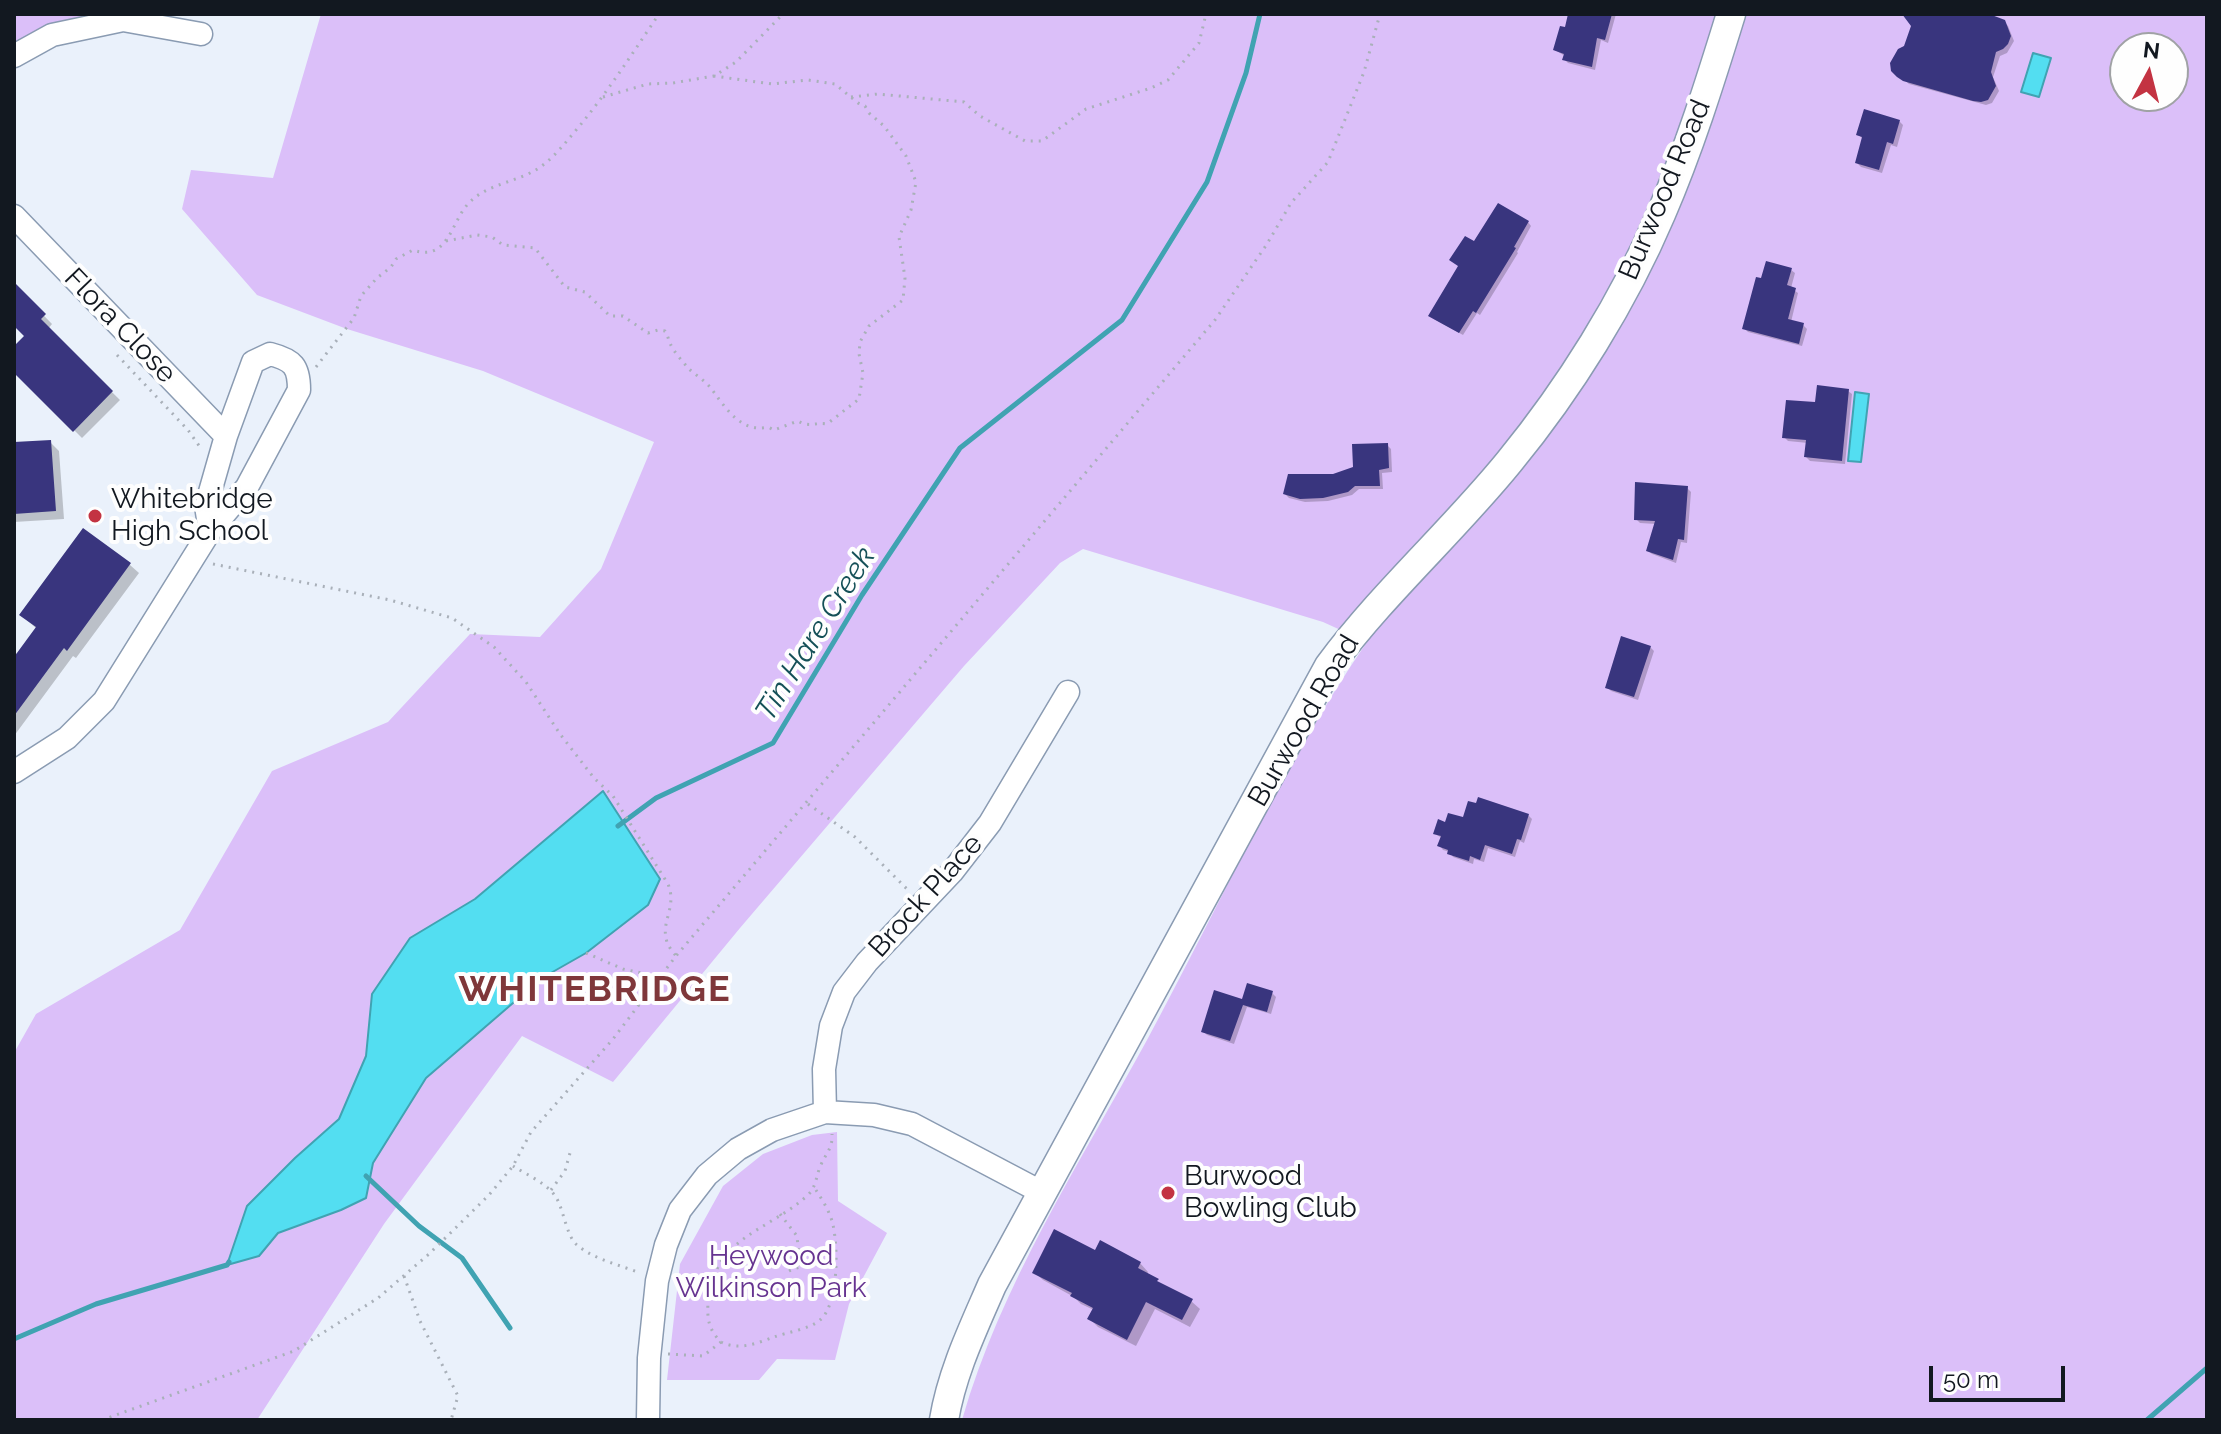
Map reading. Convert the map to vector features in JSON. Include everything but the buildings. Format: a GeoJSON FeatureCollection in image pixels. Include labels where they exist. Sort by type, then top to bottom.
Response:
{"type":"FeatureCollection","features":[{"type":"Feature","properties":{"kind":"main road","name":"Burwood Road"},"geometry":{"type":"LineString","coordinates":[[944,1420],[948,1397],[992,1285],[1329,666],[1359,626],[1509,463],[1564,391],[1616,306],[1661,216],[1706,97],[1731,14]]}},
{"type":"Feature","properties":{"kind":"street"},"geometry":{"type":"LineString","coordinates":[[14,56],[52,35],[123,20],[201,34]]}},
{"type":"Feature","properties":{"kind":"street","name":"Flora Close"},"geometry":{"type":"LineString","coordinates":[[14,216],[226,436]]}},
{"type":"Feature","properties":{"kind":"street"},"geometry":{"type":"LineString","coordinates":[[14,772],[67,738],[104,701],[185,555],[210,531],[247,487],[299,390],[299,372],[287,358],[270,354],[253,362],[226,436],[206,506],[210,531]]}},
{"type":"Feature","properties":{"kind":"street","name":"Brock Place"},"geometry":{"type":"LineString","coordinates":[[828,1120],[824,1069],[831,1026],[844,992],[867,962],[952,872],[990,823],[1068,692]]}},
{"type":"Feature","properties":{"kind":"street"},"geometry":{"type":"LineString","coordinates":[[648,1420],[649,1358],[657,1281],[666,1245],[680,1210],[707,1175],[738,1149],[772,1130],[874,1115],[912,1124],[1043,1193]]}},
{"type":"Feature","properties":{"kind":"path"},"geometry":{"type":"LineString","coordinates":[[299,390],[354,318],[361,296],[396,259],[413,250],[433,252],[446,241],[467,205],[483,192],[539,168],[555,155],[603,97],[659,14]]}},
{"type":"Feature","properties":{"kind":"path"},"geometry":{"type":"LineString","coordinates":[[714,76],[736,62],[783,14]]}},
{"type":"Feature","properties":{"kind":"path"},"geometry":{"type":"LineString","coordinates":[[851,97],[878,94],[964,102],[980,116],[1025,141],[1042,141],[1086,109],[1168,80],[1199,43],[1206,14]]}},
{"type":"Feature","properties":{"kind":"path"},"geometry":{"type":"LineString","coordinates":[[102,1420],[294,1351],[378,1298],[429,1254],[489,1195],[513,1166],[531,1132],[613,1039],[676,956],[1215,320],[1291,203],[1328,162],[1364,72],[1380,14]]}},
{"type":"Feature","properties":{"kind":"path"},"geometry":{"type":"LineString","coordinates":[[446,241],[477,235],[492,237],[503,245],[535,248],[565,287],[585,292],[610,316],[623,316],[648,333],[665,331],[670,344],[689,368],[712,389],[736,420],[750,428],[768,427],[774,430],[798,421],[807,426],[827,424],[859,399],[863,373],[860,342],[869,326],[903,300],[905,278],[899,237],[911,210],[916,182],[906,156],[884,126],[865,106],[835,84],[808,80],[772,84],[714,76],[648,84],[603,97]]}},
{"type":"Feature","properties":{"kind":"path"},"geometry":{"type":"LineString","coordinates":[[117,355],[188,430],[206,454]]}},
{"type":"Feature","properties":{"kind":"path"},"geometry":{"type":"LineString","coordinates":[[190,507],[185,555],[346,590],[452,618],[494,647],[526,682],[594,778],[613,796],[672,892],[672,907],[665,935],[676,956]]}},
{"type":"Feature","properties":{"kind":"path"},"geometry":{"type":"LineString","coordinates":[[807,803],[855,837],[922,904]]}},
{"type":"Feature","properties":{"kind":"path"},"geometry":{"type":"LineString","coordinates":[[586,953],[623,969],[660,977]]}},
{"type":"Feature","properties":{"kind":"path"},"geometry":{"type":"LineString","coordinates":[[814,1187],[833,1224],[835,1283],[827,1312],[816,1323],[752,1344],[730,1346],[721,1342],[708,1322],[709,1296],[715,1271],[731,1249],[805,1197],[814,1187],[822,1163],[831,1149],[828,1120]]}},
{"type":"Feature","properties":{"kind":"path"},"geometry":{"type":"LineString","coordinates":[[551,1190],[565,1171],[570,1153]]}},
{"type":"Feature","properties":{"kind":"path"},"geometry":{"type":"LineString","coordinates":[[513,1166],[551,1190],[559,1201],[575,1244],[657,1281]]}},
{"type":"Feature","properties":{"kind":"path"},"geometry":{"type":"LineString","coordinates":[[780,1214],[797,1236],[800,1266]]}},
{"type":"Feature","properties":{"kind":"path"},"geometry":{"type":"LineString","coordinates":[[789,1271],[800,1266],[836,1265]]}},
{"type":"Feature","properties":{"kind":"path"},"geometry":{"type":"LineString","coordinates":[[403,1276],[420,1321],[458,1396],[451,1420]]}},
{"type":"Feature","properties":{"kind":"path"},"geometry":{"type":"LineString","coordinates":[[664,1354],[703,1356],[721,1342]]}},
{"type":"Feature","properties":{"kind":"green space"},"geometry":{"type":"Polygon","coordinates":[[[14,14],[121,14],[14,47],[14,14]]]}},
{"type":"Feature","properties":{"kind":"green space"},"geometry":{"type":"Polygon","coordinates":[[[321,14],[2207,14],[2207,1420],[962,1420],[998,1321],[1044,1225],[1147,1040],[1306,738],[1367,642],[1323,622],[1083,549],[1060,563],[964,666],[613,1082],[522,1036],[384,1224],[257,1420],[14,1420],[14,1053],[36,1014],[180,930],[272,771],[388,722],[470,634],[540,637],[601,569],[654,442],[483,371],[347,329],[257,295],[182,209],[191,170],[273,178],[321,14]]]}},
{"type":"Feature","properties":{"kind":"green space","name":"Heywood Wilkinson Park"},"geometry":{"type":"Polygon","coordinates":[[[837,1132],[838,1201],[887,1233],[849,1304],[835,1360],[777,1359],[759,1380],[667,1380],[680,1264],[723,1186],[763,1154],[812,1135],[837,1132]]]}},
{"type":"Feature","properties":{"kind":"water"},"geometry":{"type":"Polygon","coordinates":[[[2033,53],[2051,58],[2039,97],[2021,92],[2033,53]]]}},
{"type":"Feature","properties":{"kind":"water"},"geometry":{"type":"Polygon","coordinates":[[[1855,392],[1869,394],[1861,462],[1848,461],[1855,392]]]}},
{"type":"Feature","properties":{"kind":"water"},"geometry":{"type":"Polygon","coordinates":[[[603,791],[660,879],[648,905],[586,953],[542,978],[426,1078],[373,1163],[366,1198],[278,1233],[259,1256],[227,1265],[247,1206],[339,1119],[366,1056],[372,994],[410,938],[475,899],[603,791]]]}},
{"type":"Feature","properties":{"kind":"waterway","name":"Tin Hare Creek"},"geometry":{"type":"LineString","coordinates":[[618,826],[656,798],[773,743],[862,595],[960,448],[1122,320],[1207,182],[1246,73],[1260,14]]}},
{"type":"Feature","properties":{"kind":"waterway"},"geometry":{"type":"LineString","coordinates":[[366,1176],[419,1226],[462,1258],[510,1328]]}},
{"type":"Feature","properties":{"kind":"waterway","name":"Tin Hare Creek"},"geometry":{"type":"LineString","coordinates":[[14,1339],[96,1304],[229,1262]]}},
{"type":"Feature","properties":{"kind":"waterway"},"geometry":{"type":"LineString","coordinates":[[2147,1420],[2207,1368]]}},
{"type":"Feature","properties":{"kind":"place","name":"Whitebridge High School"},"geometry":{"type":"Point","coordinates":[95,516]}},
{"type":"Feature","properties":{"kind":"place","name":"Burwood Bowling Club"},"geometry":{"type":"Point","coordinates":[1168,1193]}},
{"type":"Feature","properties":{"kind":"district","name":"WHITEBRIDGE"},"geometry":{"type":"Point","coordinates":[595,990]}}]}
